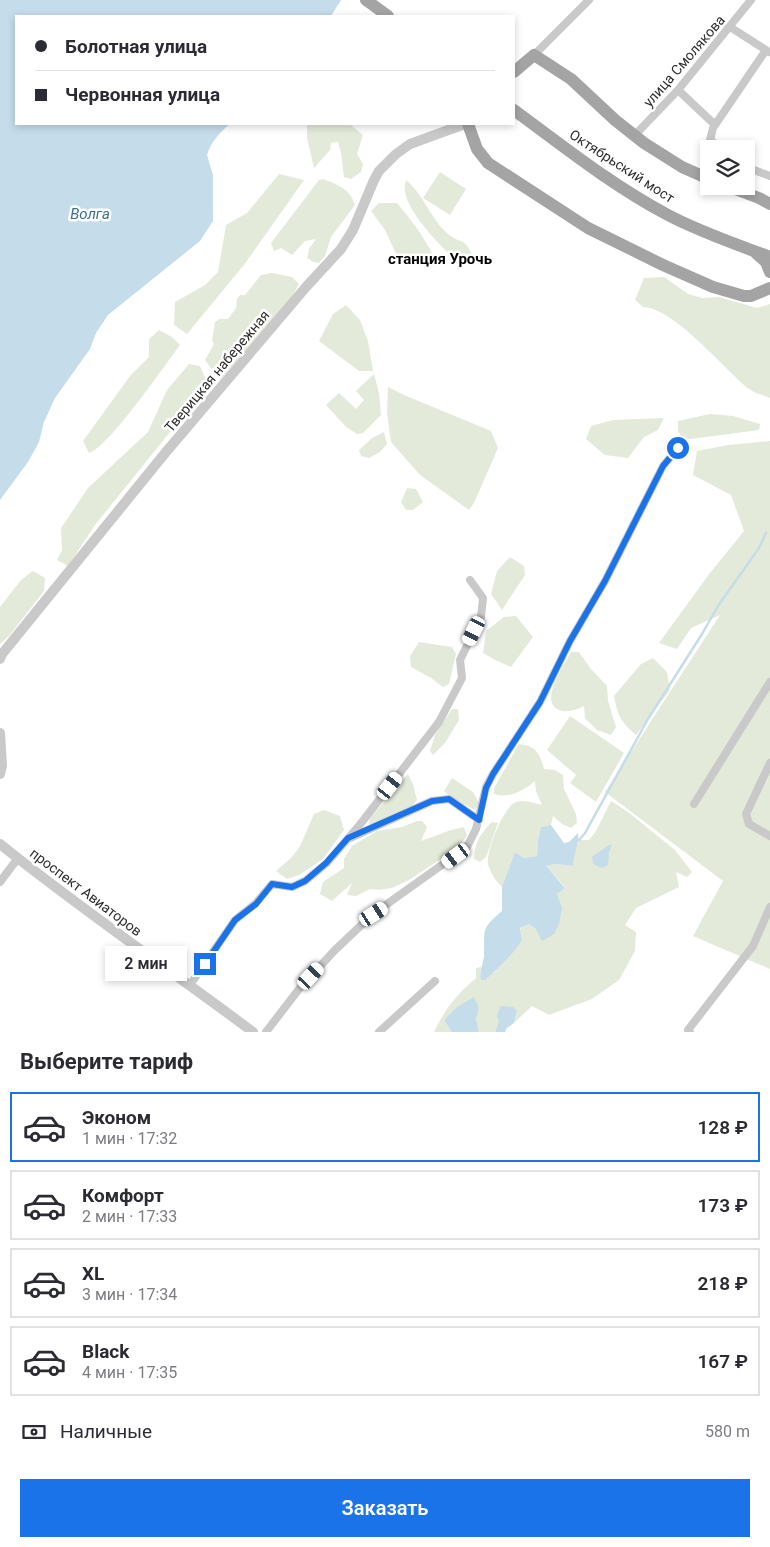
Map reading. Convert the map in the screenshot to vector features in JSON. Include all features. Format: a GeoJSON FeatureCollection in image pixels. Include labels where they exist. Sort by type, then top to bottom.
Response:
{"type":"FeatureCollection","features":[{"type":"Feature","properties":{"kind":"main road"},"geometry":{"type":"LineString","coordinates":[[366,0],[387,15]]}},
{"type":"Feature","properties":{"kind":"main road"},"geometry":{"type":"LineString","coordinates":[[515,71],[534,56],[571,79],[634,136],[667,158],[700,174]]}},
{"type":"Feature","properties":{"kind":"main road","name":"Октябрьский мост"},"geometry":{"type":"LineString","coordinates":[[515,111],[640,200],[696,228],[770,257]]}},
{"type":"Feature","properties":{"kind":"main road"},"geometry":{"type":"LineString","coordinates":[[466,125],[477,149],[488,163],[588,228],[622,246],[713,287],[744,296],[758,294],[770,288]]}},
{"type":"Feature","properties":{"kind":"main road"},"geometry":{"type":"LineString","coordinates":[[751,195],[770,204]]}},
{"type":"Feature","properties":{"kind":"main road"},"geometry":{"type":"LineString","coordinates":[[747,248],[759,250],[770,248]]}},
{"type":"Feature","properties":{"kind":"main road"},"geometry":{"type":"LineString","coordinates":[[747,248],[766,262],[770,272]]}},
{"type":"Feature","properties":{"kind":"main road"},"geometry":{"type":"LineString","coordinates":[[758,294],[764,290],[770,280]]}},
{"type":"Feature","properties":{"kind":"street"},"geometry":{"type":"LineString","coordinates":[[534,56],[589,0]]}},
{"type":"Feature","properties":{"kind":"street","name":"улица Смолякова"},"geometry":{"type":"LineString","coordinates":[[634,136],[678,90],[752,0]]}},
{"type":"Feature","properties":{"kind":"street"},"geometry":{"type":"LineString","coordinates":[[710,140],[716,123],[768,52],[730,27]]}},
{"type":"Feature","properties":{"kind":"street"},"geometry":{"type":"LineString","coordinates":[[678,90],[712,122],[716,123]]}},
{"type":"Feature","properties":{"kind":"street","name":"Тверицкая набережная"},"geometry":{"type":"LineString","coordinates":[[0,659],[17,635],[166,452],[306,287],[341,249],[353,230],[379,171],[396,154],[410,144],[463,125]]}},
{"type":"Feature","properties":{"kind":"street"},"geometry":{"type":"LineString","coordinates":[[755,170],[770,176]]}},
{"type":"Feature","properties":{"kind":"street"},"geometry":{"type":"LineString","coordinates":[[266,1032],[298,990],[335,950],[374,914],[467,847],[479,820],[486,788],[493,774],[540,702],[570,641],[605,581],[663,466],[678,448]]}},
{"type":"Feature","properties":{"kind":"street"},"geometry":{"type":"LineString","coordinates":[[190,985],[235,920],[256,904],[272,884],[292,887],[305,881],[326,863],[348,838],[439,722],[462,678],[460,660],[481,617],[483,598],[470,580]]}},
{"type":"Feature","properties":{"kind":"street"},"geometry":{"type":"LineString","coordinates":[[694,804],[770,682]]}},
{"type":"Feature","properties":{"kind":"street"},"geometry":{"type":"LineString","coordinates":[[0,733],[2,766],[0,774]]}},
{"type":"Feature","properties":{"kind":"street"},"geometry":{"type":"LineString","coordinates":[[770,763],[746,814],[748,824],[770,836]]}},
{"type":"Feature","properties":{"kind":"street"},"geometry":{"type":"LineString","coordinates":[[348,838],[432,801],[449,799],[479,820]]}},
{"type":"Feature","properties":{"kind":"street","name":"проспект Авиаторов"},"geometry":{"type":"LineString","coordinates":[[0,844],[120,936],[253,1032]]}},
{"type":"Feature","properties":{"kind":"street"},"geometry":{"type":"LineString","coordinates":[[0,882],[18,858]]}},
{"type":"Feature","properties":{"kind":"street"},"geometry":{"type":"LineString","coordinates":[[690,1032],[688,1030],[753,946],[770,907]]}},
{"type":"Feature","properties":{"kind":"street"},"geometry":{"type":"LineString","coordinates":[[379,1032],[435,981]]}},
{"type":"Feature","properties":{"kind":"green space"},"geometry":{"type":"Polygon","coordinates":[[[307,125],[351,125],[363,135],[357,154],[363,164],[361,172],[351,179],[344,177],[338,142],[331,143],[330,150],[314,168],[307,138],[307,125]]]}},
{"type":"Feature","properties":{"kind":"green space"},"geometry":{"type":"Polygon","coordinates":[[[440,172],[466,189],[450,215],[423,198],[440,172]]]}},
{"type":"Feature","properties":{"kind":"green space"},"geometry":{"type":"Polygon","coordinates":[[[279,174],[304,180],[244,265],[187,334],[174,325],[175,302],[205,285],[218,272],[226,225],[247,213],[279,174]]]}},
{"type":"Feature","properties":{"kind":"green space"},"geometry":{"type":"Polygon","coordinates":[[[323,179],[347,191],[355,205],[331,237],[325,256],[319,263],[307,258],[309,249],[316,239],[305,241],[292,255],[281,248],[274,251],[271,243],[319,180],[323,179]]]}},
{"type":"Feature","properties":{"kind":"green space"},"geometry":{"type":"Polygon","coordinates":[[[406,180],[417,191],[441,227],[451,237],[467,245],[473,256],[467,261],[456,260],[433,238],[418,219],[408,201],[405,190],[406,180]]]}},
{"type":"Feature","properties":{"kind":"green space"},"geometry":{"type":"Polygon","coordinates":[[[379,203],[397,203],[420,233],[438,266],[428,267],[397,256],[385,230],[371,211],[379,203]]]}},
{"type":"Feature","properties":{"kind":"green space"},"geometry":{"type":"Polygon","coordinates":[[[272,273],[292,277],[299,284],[291,298],[220,380],[205,360],[214,344],[212,341],[215,322],[220,319],[228,319],[236,308],[237,299],[240,295],[245,295],[261,275],[272,273]]]}},
{"type":"Feature","properties":{"kind":"green space"},"geometry":{"type":"Polygon","coordinates":[[[664,277],[688,294],[702,298],[719,297],[757,308],[770,304],[770,398],[749,389],[698,340],[669,317],[655,310],[643,307],[635,300],[644,278],[664,277]]]}},
{"type":"Feature","properties":{"kind":"green space"},"geometry":{"type":"Polygon","coordinates":[[[346,305],[360,320],[368,341],[373,371],[359,371],[319,341],[333,314],[346,305]]]}},
{"type":"Feature","properties":{"kind":"green space"},"geometry":{"type":"Polygon","coordinates":[[[159,330],[172,337],[180,345],[122,422],[109,437],[89,453],[83,441],[130,376],[149,357],[149,339],[159,330]]]}},
{"type":"Feature","properties":{"kind":"green space"},"geometry":{"type":"Polygon","coordinates":[[[189,364],[200,366],[208,385],[95,525],[68,566],[57,560],[62,550],[61,528],[88,488],[148,432],[167,390],[189,364]]]}},
{"type":"Feature","properties":{"kind":"green space"},"geometry":{"type":"Polygon","coordinates":[[[374,374],[379,393],[381,415],[363,433],[357,434],[346,427],[326,405],[339,393],[356,409],[364,400],[356,391],[374,374]]]}},
{"type":"Feature","properties":{"kind":"green space"},"geometry":{"type":"Polygon","coordinates":[[[388,387],[491,431],[498,448],[474,503],[469,510],[420,475],[391,442],[387,413],[388,387]]]}},
{"type":"Feature","properties":{"kind":"green space"},"geometry":{"type":"Polygon","coordinates":[[[710,414],[733,416],[760,424],[759,430],[683,440],[678,431],[678,421],[710,414]]]}},
{"type":"Feature","properties":{"kind":"green space"},"geometry":{"type":"Polygon","coordinates":[[[664,418],[658,430],[644,437],[628,458],[605,455],[586,439],[591,426],[613,420],[664,418]]]}},
{"type":"Feature","properties":{"kind":"green space"},"geometry":{"type":"Polygon","coordinates":[[[384,432],[387,444],[380,452],[369,458],[361,456],[359,450],[372,438],[384,432]]]}},
{"type":"Feature","properties":{"kind":"green space"},"geometry":{"type":"Polygon","coordinates":[[[770,441],[770,969],[693,936],[723,881],[605,792],[720,615],[691,628],[677,649],[659,643],[710,573],[744,531],[731,495],[693,475],[697,451],[728,445],[770,441]]]}},
{"type":"Feature","properties":{"kind":"green space"},"geometry":{"type":"Polygon","coordinates":[[[407,488],[416,489],[423,502],[413,510],[406,510],[401,502],[407,488]]]}},
{"type":"Feature","properties":{"kind":"green space"},"geometry":{"type":"Polygon","coordinates":[[[510,557],[524,566],[525,575],[502,610],[491,594],[497,571],[510,557]]]}},
{"type":"Feature","properties":{"kind":"green space"},"geometry":{"type":"Polygon","coordinates":[[[33,571],[45,578],[44,591],[9,636],[0,644],[0,607],[21,580],[33,571]]]}},
{"type":"Feature","properties":{"kind":"green space"},"geometry":{"type":"Polygon","coordinates":[[[516,616],[533,637],[511,667],[483,653],[486,631],[504,617],[516,616]]]}},
{"type":"Feature","properties":{"kind":"green space"},"geometry":{"type":"Polygon","coordinates":[[[419,642],[452,647],[456,654],[449,684],[443,687],[411,667],[410,656],[419,642]]]}},
{"type":"Feature","properties":{"kind":"green space"},"geometry":{"type":"Polygon","coordinates":[[[571,652],[579,652],[591,669],[607,686],[608,701],[616,727],[611,735],[597,730],[585,718],[584,706],[564,711],[557,709],[552,704],[552,690],[555,681],[571,652]]]}},
{"type":"Feature","properties":{"kind":"green space"},"geometry":{"type":"Polygon","coordinates":[[[653,658],[667,672],[670,690],[636,735],[620,718],[614,696],[641,664],[653,658]]]}},
{"type":"Feature","properties":{"kind":"green space"},"geometry":{"type":"Polygon","coordinates":[[[452,709],[458,709],[459,720],[445,743],[433,755],[430,751],[435,735],[452,709]]]}},
{"type":"Feature","properties":{"kind":"green space"},"geometry":{"type":"Polygon","coordinates":[[[570,716],[624,753],[596,802],[570,783],[576,775],[547,750],[570,716]]]}},
{"type":"Feature","properties":{"kind":"green space"},"geometry":{"type":"Polygon","coordinates":[[[519,744],[530,746],[536,751],[544,769],[555,770],[563,775],[564,789],[576,814],[577,823],[571,828],[562,824],[553,816],[551,825],[541,827],[537,856],[524,858],[515,852],[502,887],[490,871],[488,864],[496,830],[506,812],[516,802],[526,801],[542,805],[536,791],[535,781],[526,788],[510,795],[494,794],[494,788],[519,744]]]}},
{"type":"Feature","properties":{"kind":"green space"},"geometry":{"type":"Polygon","coordinates":[[[408,774],[417,800],[412,806],[374,824],[369,824],[370,818],[408,774]]]}},
{"type":"Feature","properties":{"kind":"green space"},"geometry":{"type":"Polygon","coordinates":[[[452,778],[473,792],[479,803],[475,810],[452,798],[444,791],[452,778]]]}},
{"type":"Feature","properties":{"kind":"green space"},"geometry":{"type":"Polygon","coordinates":[[[611,801],[628,812],[675,850],[692,872],[687,877],[676,872],[679,887],[636,908],[625,925],[636,932],[635,951],[619,980],[592,999],[549,1015],[532,1006],[514,1023],[517,1011],[499,1021],[495,1032],[479,1032],[476,1019],[479,1008],[473,998],[444,1020],[452,1032],[434,1032],[452,1003],[476,978],[476,968],[481,967],[480,974],[494,973],[513,951],[520,929],[529,923],[536,929],[557,894],[565,887],[545,865],[572,866],[573,855],[579,840],[589,840],[596,831],[611,801]]]}},
{"type":"Feature","properties":{"kind":"green space"},"geometry":{"type":"Polygon","coordinates":[[[324,810],[340,816],[344,830],[323,859],[299,875],[287,879],[276,871],[292,857],[300,846],[314,814],[324,810]]]}},
{"type":"Feature","properties":{"kind":"green space"},"geometry":{"type":"Polygon","coordinates":[[[422,821],[427,827],[421,841],[464,827],[467,836],[456,849],[409,880],[392,888],[370,889],[356,896],[347,895],[352,883],[332,901],[320,894],[323,882],[344,868],[344,859],[352,846],[377,831],[402,827],[422,821]]]}},
{"type":"Feature","properties":{"kind":"green space"},"geometry":{"type":"Polygon","coordinates":[[[492,822],[498,823],[486,857],[480,862],[474,859],[475,848],[481,834],[492,822]]]}},
{"type":"Feature","properties":{"kind":"water","name":"Волга"},"geometry":{"type":"Polygon","coordinates":[[[0,0],[341,0],[332,15],[15,15],[15,125],[229,125],[216,138],[207,155],[213,175],[213,221],[200,241],[108,315],[96,333],[90,349],[55,398],[44,422],[39,442],[28,462],[0,500],[0,0]]]}},
{"type":"Feature","properties":{"kind":"water"},"geometry":{"type":"Polygon","coordinates":[[[551,825],[564,843],[569,842],[578,833],[573,866],[555,864],[546,866],[565,888],[557,894],[562,908],[559,924],[554,934],[542,941],[536,929],[529,924],[520,928],[521,940],[511,955],[485,980],[481,980],[485,931],[490,922],[502,911],[502,887],[515,852],[524,858],[537,856],[541,827],[551,825]]]}},
{"type":"Feature","properties":{"kind":"water"},"geometry":{"type":"Polygon","coordinates":[[[609,845],[612,845],[609,852],[608,865],[602,868],[593,864],[592,857],[609,845]]]}},
{"type":"Feature","properties":{"kind":"water"},"geometry":{"type":"Polygon","coordinates":[[[474,997],[479,1008],[476,1019],[479,1032],[452,1032],[444,1020],[457,1007],[474,997]]]}},
{"type":"Feature","properties":{"kind":"water"},"geometry":{"type":"Polygon","coordinates":[[[501,1006],[513,1007],[517,1011],[514,1023],[505,1032],[495,1032],[499,1021],[497,1015],[501,1006]]]}},
{"type":"Feature","properties":{"kind":"waterway"},"geometry":{"type":"LineString","coordinates":[[579,840],[585,833],[648,719],[718,606],[759,548],[766,533]]}},
{"type":"Feature","properties":{"kind":"district","name":"станция Урочь"},"geometry":{"type":"Point","coordinates":[440,259]}},
{"type":"Feature","properties":{"kind":"route"},"geometry":{"type":"LineString","coordinates":[[205,964],[235,920],[256,904],[272,884],[292,887],[305,881],[326,863],[348,838],[432,801],[449,799],[479,820],[486,788],[493,774],[540,702],[570,641],[605,581],[663,466],[678,448]]}}]}
